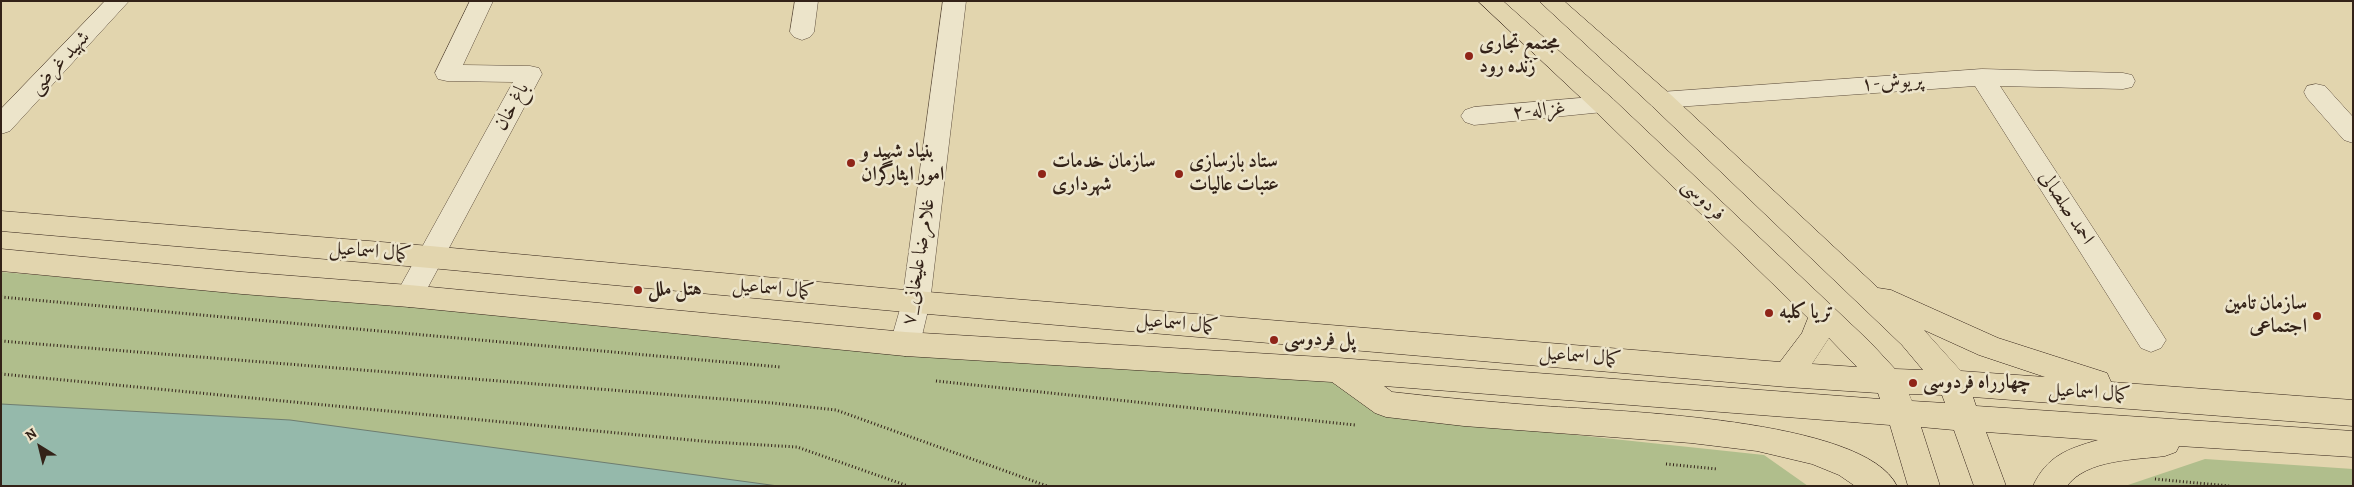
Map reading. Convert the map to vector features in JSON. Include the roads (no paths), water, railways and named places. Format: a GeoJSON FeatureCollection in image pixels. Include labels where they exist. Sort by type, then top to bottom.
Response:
{"type":"FeatureCollection","features":[{"type":"Feature","properties":{"kind":"main road","name":"فردوسی"},"geometry":{"type":"LineString","coordinates":[[1489,1],[1604,105],[1824,316],[1888,382],[1901,412]]}},
{"type":"Feature","properties":{"kind":"main road"},"geometry":{"type":"LineString","coordinates":[[1550,1],[1661,100],[1866,291],[1912,337],[1953,383],[1990,486]]}},
{"type":"Feature","properties":{"kind":"main road","name":"کمال اسماعیل"},"geometry":{"type":"LineString","coordinates":[[1,221],[430,257],[916,302],[1787,375],[1888,382],[1953,383],[2353,413]]}},
{"type":"Feature","properties":{"kind":"main road","name":"کمال اسماعیل"},"geometry":{"type":"LineString","coordinates":[[1,260],[242,283],[409,296],[905,344],[1336,370],[2210,436],[2353,444]]}},
{"type":"Feature","properties":{"kind":"main road"},"geometry":{"type":"LineString","coordinates":[[1866,291],[1989,347],[2049,368],[2148,398]]}},
{"type":"Feature","properties":{"kind":"main road"},"geometry":{"type":"LineString","coordinates":[[1787,375],[1813,340],[1824,316]]}},
{"type":"Feature","properties":{"kind":"main road"},"geometry":{"type":"LineString","coordinates":[[1336,370],[1386,404],[1464,413],[1690,430],[1757,438],[1816,451],[1850,465],[1881,486]]}},
{"type":"Feature","properties":{"kind":"main road"},"geometry":{"type":"LineString","coordinates":[[1901,412],[1924,486]]}},
{"type":"Feature","properties":{"kind":"main road"},"geometry":{"type":"LineString","coordinates":[[2049,486],[2060,471],[2076,460],[2098,454],[2210,436]]}},
{"type":"Feature","properties":{"kind":"street","name":"شهید غرضی"},"geometry":{"type":"LineString","coordinates":[[1,125],[118,1]]}},
{"type":"Feature","properties":{"kind":"street","name":"باغ خان"},"geometry":{"type":"LineString","coordinates":[[430,257],[530,74],[447,73],[482,1]]}},
{"type":"Feature","properties":{"kind":"street"},"geometry":{"type":"LineString","coordinates":[[802,32],[807,1]]}},
{"type":"Feature","properties":{"kind":"street","name":"۷_غلامرضا علیخانی"},"geometry":{"type":"LineString","coordinates":[[905,344],[916,302],[954,1]]}},
{"type":"Feature","properties":{"kind":"street","name":"۱-پریوش"},"geometry":{"type":"LineString","coordinates":[[1661,100],[1982,77],[2123,81]]}},
{"type":"Feature","properties":{"kind":"street","name":"احمد صلصالی"},"geometry":{"type":"LineString","coordinates":[[1982,77],[2151,340]]}},
{"type":"Feature","properties":{"kind":"street"},"geometry":{"type":"LineString","coordinates":[[2316,92],[2353,134]]}},
{"type":"Feature","properties":{"kind":"street","name":"۲-غزاله"},"geometry":{"type":"LineString","coordinates":[[1474,116],[1604,105]]}},
{"type":"Feature","properties":{"kind":"street"},"geometry":{"type":"LineString","coordinates":[[409,296],[430,257]]}},
{"type":"Feature","properties":{"kind":"place","name":"مجتمع تجاری زنده رود"},"geometry":{"type":"Point","coordinates":[1469,56]}},
{"type":"Feature","properties":{"kind":"place","name":"بنیاد شهید و امور ایثارگران"},"geometry":{"type":"Point","coordinates":[851,163]}},
{"type":"Feature","properties":{"kind":"place","name":"سازمان خدمات شهرداری"},"geometry":{"type":"Point","coordinates":[1042,174]}},
{"type":"Feature","properties":{"kind":"place","name":"ستاد بازسازی عتبات عالیات"},"geometry":{"type":"Point","coordinates":[1179,174]}},
{"type":"Feature","properties":{"kind":"place","name":"هتل ملل"},"geometry":{"type":"Point","coordinates":[638,290]}},
{"type":"Feature","properties":{"kind":"place","name":"تریا کلبه"},"geometry":{"type":"Point","coordinates":[1769,313]}},
{"type":"Feature","properties":{"kind":"place","name":"سازمان تامین اجتماعی"},"geometry":{"type":"Point","coordinates":[2317,316]}},
{"type":"Feature","properties":{"kind":"place","name":"پل فردوسی"},"geometry":{"type":"Point","coordinates":[1274,340]}},
{"type":"Feature","properties":{"kind":"place","name":"چهارراه فردوسی"},"geometry":{"type":"Point","coordinates":[1913,383]}}]}
